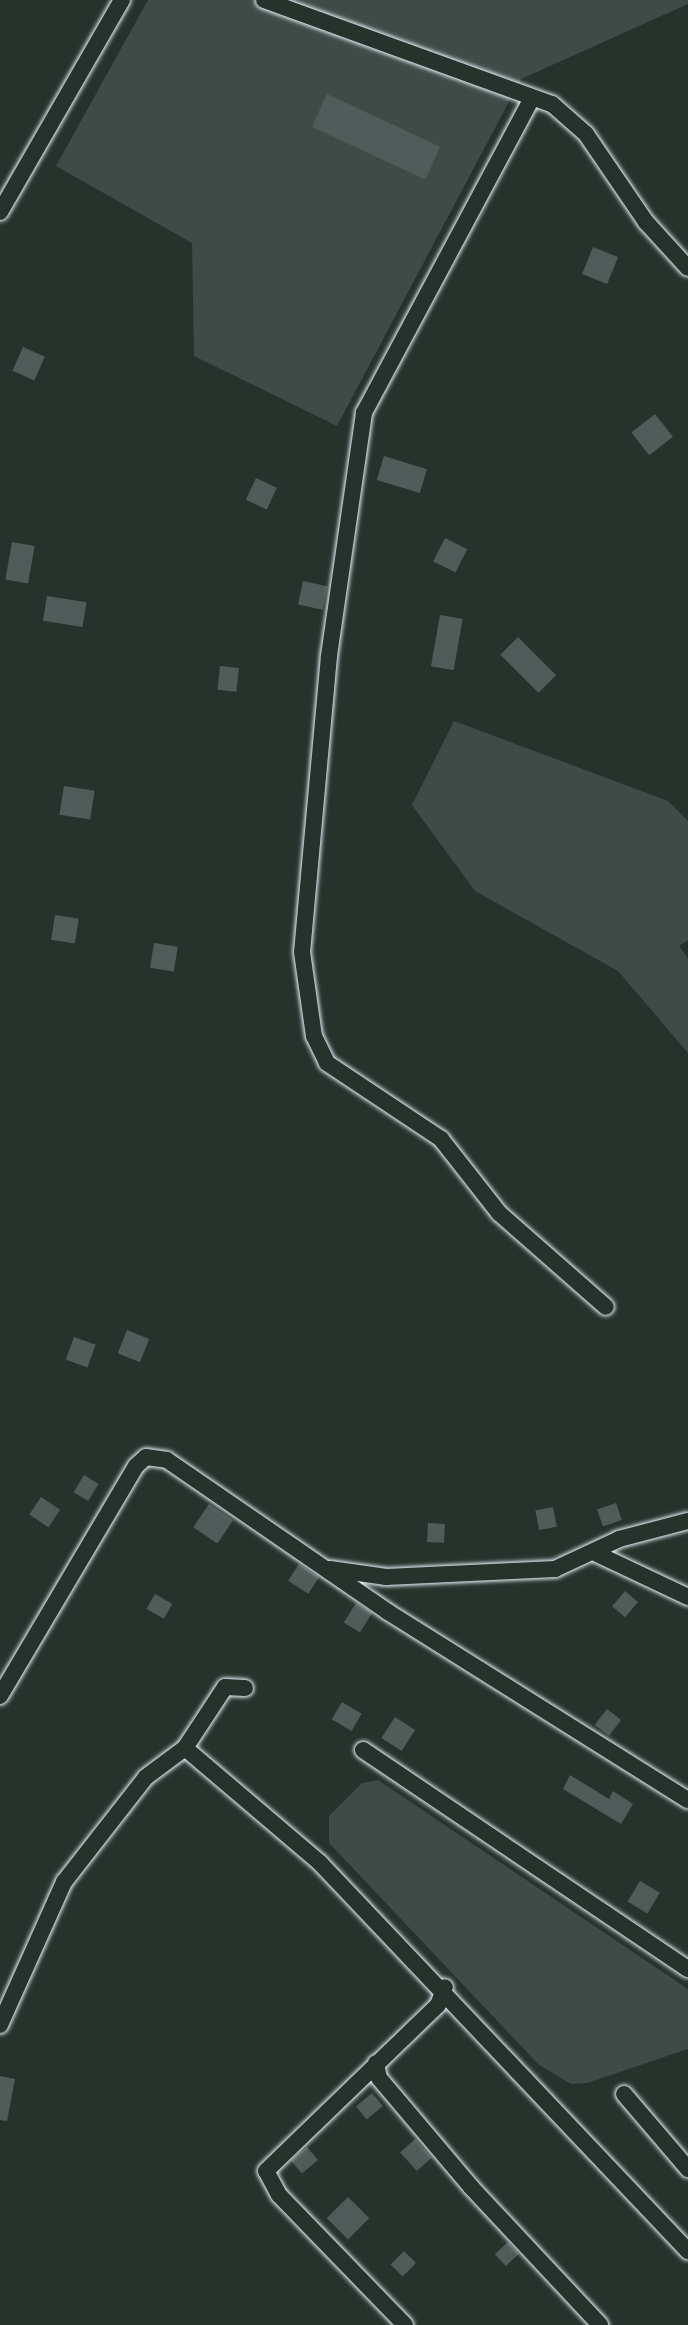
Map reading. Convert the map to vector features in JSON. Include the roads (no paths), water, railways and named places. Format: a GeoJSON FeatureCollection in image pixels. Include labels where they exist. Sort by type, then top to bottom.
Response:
{"type":"FeatureCollection","features":[{"type":"Feature","properties":{"kind":"street"},"geometry":{"type":"LineString","coordinates":[[0,212],[122,0]]}},
{"type":"Feature","properties":{"kind":"street"},"geometry":{"type":"LineString","coordinates":[[264,0],[552,104],[586,134],[646,222],[688,268]]}},
{"type":"Feature","properties":{"kind":"street"},"geometry":{"type":"LineString","coordinates":[[532,98],[364,413],[329,656],[302,952],[314,1036],[327,1063],[441,1139],[499,1213],[606,1307]]}},
{"type":"Feature","properties":{"kind":"street"},"geometry":{"type":"LineString","coordinates":[[0,1696],[146,1457],[167,1460],[326,1568],[688,1800]]}},
{"type":"Feature","properties":{"kind":"street"},"geometry":{"type":"LineString","coordinates":[[326,1568],[386,1577],[555,1569],[597,1554],[619,1539],[688,1521]]}},
{"type":"Feature","properties":{"kind":"street"},"geometry":{"type":"LineString","coordinates":[[597,1554],[688,1597]]}},
{"type":"Feature","properties":{"kind":"street"},"geometry":{"type":"LineString","coordinates":[[0,2025],[64,1882],[146,1777],[185,1748],[225,1687],[245,1688]]}},
{"type":"Feature","properties":{"kind":"street"},"geometry":{"type":"LineString","coordinates":[[185,1748],[320,1863],[444,1987],[688,2251]]}},
{"type":"Feature","properties":{"kind":"street"},"geometry":{"type":"LineString","coordinates":[[363,1751],[688,1969]]}},
{"type":"Feature","properties":{"kind":"street"},"geometry":{"type":"LineString","coordinates":[[405,2325],[279,2195],[266,2171],[438,2005],[444,1987]]}},
{"type":"Feature","properties":{"kind":"street"},"geometry":{"type":"LineString","coordinates":[[376,2063],[379,2078],[471,2187],[600,2325]]}},
{"type":"Feature","properties":{"kind":"street"},"geometry":{"type":"LineString","coordinates":[[624,2094],[688,2169]]}}]}
